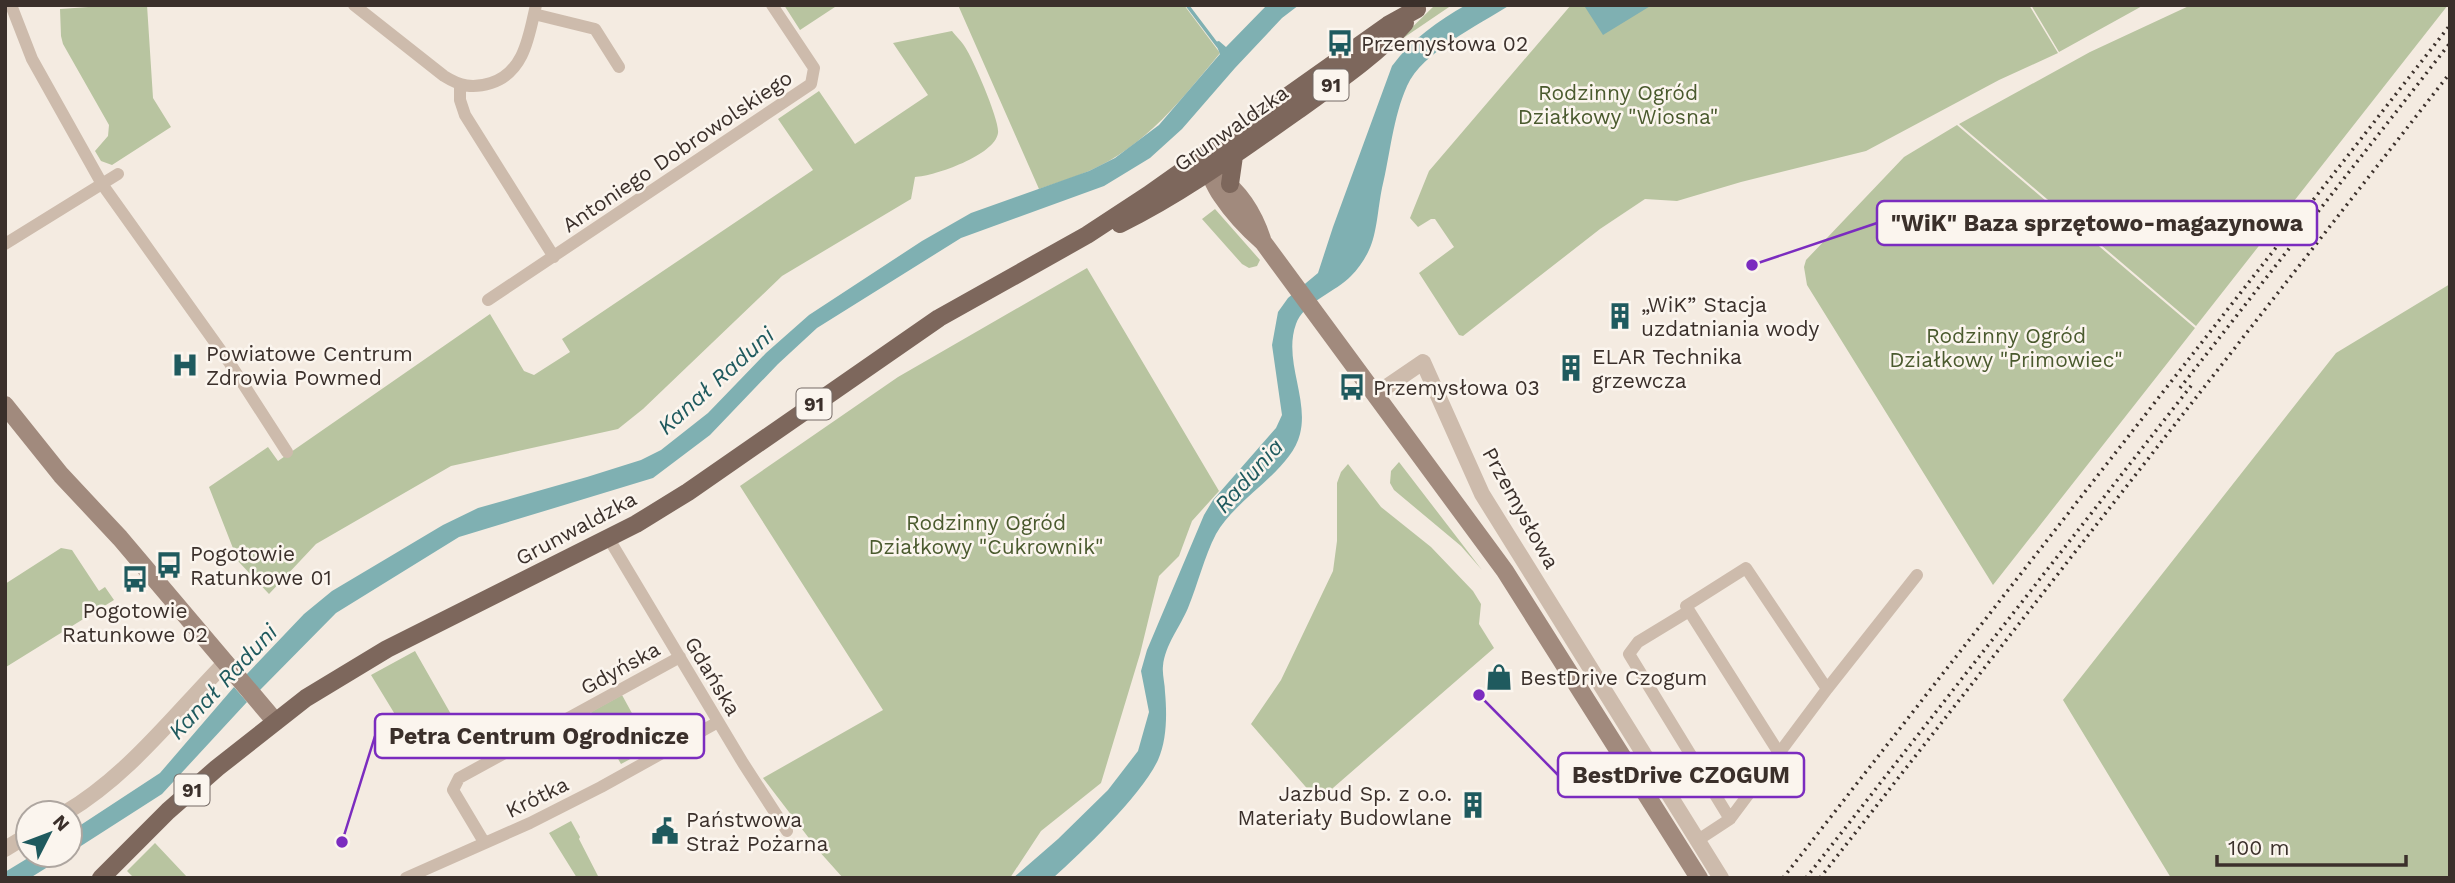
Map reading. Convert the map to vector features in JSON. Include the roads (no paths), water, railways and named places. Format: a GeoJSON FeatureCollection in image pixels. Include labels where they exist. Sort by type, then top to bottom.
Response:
{"type":"FeatureCollection","features":[{"type":"Feature","properties":{"kind":"main road","name":"Grunwaldzka"},"geometry":{"type":"LineString","coordinates":[[1205,164],[1236,154],[1372,54],[1395,34],[1419,7]]}},
{"type":"Feature","properties":{"kind":"main road","name":"Grunwaldzka"},"geometry":{"type":"LineString","coordinates":[[101,878],[168,811],[217,768],[275,721],[345,673],[387,649],[609,539],[688,492],[939,318],[1087,235],[1118,225],[1150,209],[1370,38],[1419,7]]}},
{"type":"Feature","properties":{"kind":"main road"},"geometry":{"type":"LineString","coordinates":[[1230,184],[1236,154]]}},
{"type":"Feature","properties":{"kind":"main road"},"geometry":{"type":"LineString","coordinates":[[1205,164],[1230,184],[1254,217],[1263,242]]}},
{"type":"Feature","properties":{"kind":"main road"},"geometry":{"type":"LineString","coordinates":[[1205,164],[1219,192],[1244,226],[1263,242],[1505,571],[1699,878]]}},
{"type":"Feature","properties":{"kind":"main road"},"geometry":{"type":"LineString","coordinates":[[5,405],[61,475],[120,538],[275,721]]}},
{"type":"Feature","properties":{"kind":"street"},"geometry":{"type":"LineString","coordinates":[[11,5],[32,59],[102,184],[206,329],[287,452]]}},
{"type":"Feature","properties":{"kind":"street"},"geometry":{"type":"LineString","coordinates":[[354,5],[431,66],[460,85],[487,84],[511,71],[523,54],[535,10],[595,29],[619,67]]}},
{"type":"Feature","properties":{"kind":"street","name":"Antoniego Dobrowolskiego"},"geometry":{"type":"LineString","coordinates":[[488,300],[811,84],[814,68],[772,5]]}},
{"type":"Feature","properties":{"kind":"street"},"geometry":{"type":"LineString","coordinates":[[460,85],[460,100],[465,114],[554,257]]}},
{"type":"Feature","properties":{"kind":"street"},"geometry":{"type":"LineString","coordinates":[[5,244],[118,174]]}},
{"type":"Feature","properties":{"kind":"street","name":"Przemysłowa"},"geometry":{"type":"LineString","coordinates":[[1376,394],[1423,362],[1482,494],[1721,878]]}},
{"type":"Feature","properties":{"kind":"street","name":"Gdańska"},"geometry":{"type":"LineString","coordinates":[[609,539],[718,722],[787,831]]}},
{"type":"Feature","properties":{"kind":"street"},"geometry":{"type":"LineString","coordinates":[[1779,753],[1686,606],[1746,568],[1827,689]]}},
{"type":"Feature","properties":{"kind":"street"},"geometry":{"type":"LineString","coordinates":[[1698,840],[1730,820],[1827,689],[1917,575]]}},
{"type":"Feature","properties":{"kind":"street"},"geometry":{"type":"LineString","coordinates":[[1689,611],[1638,642],[1629,654],[1730,820]]}},
{"type":"Feature","properties":{"kind":"street","name":"Gdyńska"},"geometry":{"type":"LineString","coordinates":[[484,842],[453,790],[459,778],[680,657]]}},
{"type":"Feature","properties":{"kind":"street"},"geometry":{"type":"LineString","coordinates":[[84,800],[160,734],[226,663]]}},
{"type":"Feature","properties":{"kind":"street","name":"Krótka"},"geometry":{"type":"LineString","coordinates":[[406,878],[530,823],[718,722]]}},
{"type":"Feature","properties":{"kind":"water"},"geometry":{"type":"Polygon","coordinates":[[[1267,5],[1299,5],[1282,18],[1182,129],[1150,158],[1104,186],[961,238],[817,328],[778,364],[710,435],[653,478],[459,537],[336,613],[260,690],[246,675],[304,614],[332,591],[443,525],[478,508],[641,460],[661,450],[708,413],[766,353],[809,315],[922,241],[971,213],[1089,171],[1115,158],[1159,125],[1220,54],[1215,42],[1219,41],[1226,47],[1267,5]]]}},
{"type":"Feature","properties":{"kind":"water","name":"Radunia"},"geometry":{"type":"Polygon","coordinates":[[[1466,5],[1510,5],[1452,40],[1414,74],[1398,110],[1372,244],[1351,276],[1306,310],[1296,324],[1292,351],[1301,407],[1300,434],[1286,460],[1236,508],[1212,543],[1188,608],[1164,658],[1166,727],[1158,760],[1125,806],[1053,878],[1013,878],[1108,790],[1138,751],[1149,712],[1141,671],[1147,650],[1204,515],[1213,500],[1276,428],[1282,415],[1272,345],[1278,312],[1288,298],[1318,273],[1392,66],[1426,31],[1466,5]]]}},
{"type":"Feature","properties":{"kind":"water"},"geometry":{"type":"Polygon","coordinates":[[[1652,5],[1603,35],[1585,7],[1652,5]]]}},
{"type":"Feature","properties":{"kind":"water"},"geometry":{"type":"Polygon","coordinates":[[[234,687],[247,702],[162,794],[84,844],[84,823],[160,773],[234,687]]]}},
{"type":"Feature","properties":{"kind":"water"},"geometry":{"type":"Polygon","coordinates":[[[14,867],[14,869],[44,869],[30,878],[5,878],[5,872],[14,867]]]}},
{"type":"Feature","properties":{"kind":"waterway"},"geometry":{"type":"LineString","coordinates":[[1187,5],[1218,46]]}},
{"type":"Feature","properties":{"kind":"railway"},"geometry":{"type":"LineString","coordinates":[[1783,878],[2450,25]]}},
{"type":"Feature","properties":{"kind":"railway"},"geometry":{"type":"LineString","coordinates":[[2180,388],[2450,43]]}},
{"type":"Feature","properties":{"kind":"railway"},"geometry":{"type":"LineString","coordinates":[[1820,878],[2450,73]]}},
{"type":"Feature","properties":{"kind":"railway"},"geometry":{"type":"LineString","coordinates":[[1806,878],[2194,382]]}},
{"type":"Feature","properties":{"kind":"place","name":"Przemysłowa 02"},"geometry":{"type":"Point","coordinates":[1340,43]}},
{"type":"Feature","properties":{"kind":"place","name":"\"WiK\" Baza sprzętowo-magazynowa"},"geometry":{"type":"Point","coordinates":[1752,265]}},
{"type":"Feature","properties":{"kind":"place","name":"„WiK” Stacja uzdatniania wody"},"geometry":{"type":"Point","coordinates":[1620,316]}},
{"type":"Feature","properties":{"kind":"place","name":"Powiatowe Centrum Zdrowia Powmed"},"geometry":{"type":"Point","coordinates":[185,365]}},
{"type":"Feature","properties":{"kind":"place","name":"ELAR Technika grzewcza"},"geometry":{"type":"Point","coordinates":[1571,368]}},
{"type":"Feature","properties":{"kind":"place","name":"Przemysłowa 03"},"geometry":{"type":"Point","coordinates":[1352,387]}},
{"type":"Feature","properties":{"kind":"place","name":"Pogotowie Ratunkowe 01"},"geometry":{"type":"Point","coordinates":[169,565]}},
{"type":"Feature","properties":{"kind":"place","name":"Pogotowie Ratunkowe 02"},"geometry":{"type":"Point","coordinates":[135,579]}},
{"type":"Feature","properties":{"kind":"place","name":"BestDrive Czogum"},"geometry":{"type":"Point","coordinates":[1499,677]}},
{"type":"Feature","properties":{"kind":"place","name":"BestDrive CZOGUM"},"geometry":{"type":"Point","coordinates":[1479,695]}},
{"type":"Feature","properties":{"kind":"place","name":"Jazbud Sp. z o.o. Materiały Budowlane"},"geometry":{"type":"Point","coordinates":[1473,805]}},
{"type":"Feature","properties":{"kind":"place","name":"Państwowa Straż Pożarna"},"geometry":{"type":"Point","coordinates":[665,831]}},
{"type":"Feature","properties":{"kind":"place","name":"Petra Centrum Ogrodnicze"},"geometry":{"type":"Point","coordinates":[342,842]}},
{"type":"Feature","properties":{"kind":"park label","name":"Rodzinny Ogród Działkowy \"Wiosna\""},"geometry":{"type":"Point","coordinates":[1618,104]}},
{"type":"Feature","properties":{"kind":"park label","name":"Rodzinny Ogród Działkowy \"Primowiec\""},"geometry":{"type":"Point","coordinates":[2006,347]}},
{"type":"Feature","properties":{"kind":"park label","name":"Rodzinny Ogród Działkowy \"Cukrownik\""},"geometry":{"type":"Point","coordinates":[986,534]}},
{"type":"Feature","properties":{"kind":"water label","name":"Kanał Raduni"},"geometry":{"type":"Point","coordinates":[716,381]}},
{"type":"Feature","properties":{"kind":"water label","name":"Kanał Raduni"},"geometry":{"type":"Point","coordinates":[223,682]}}]}
